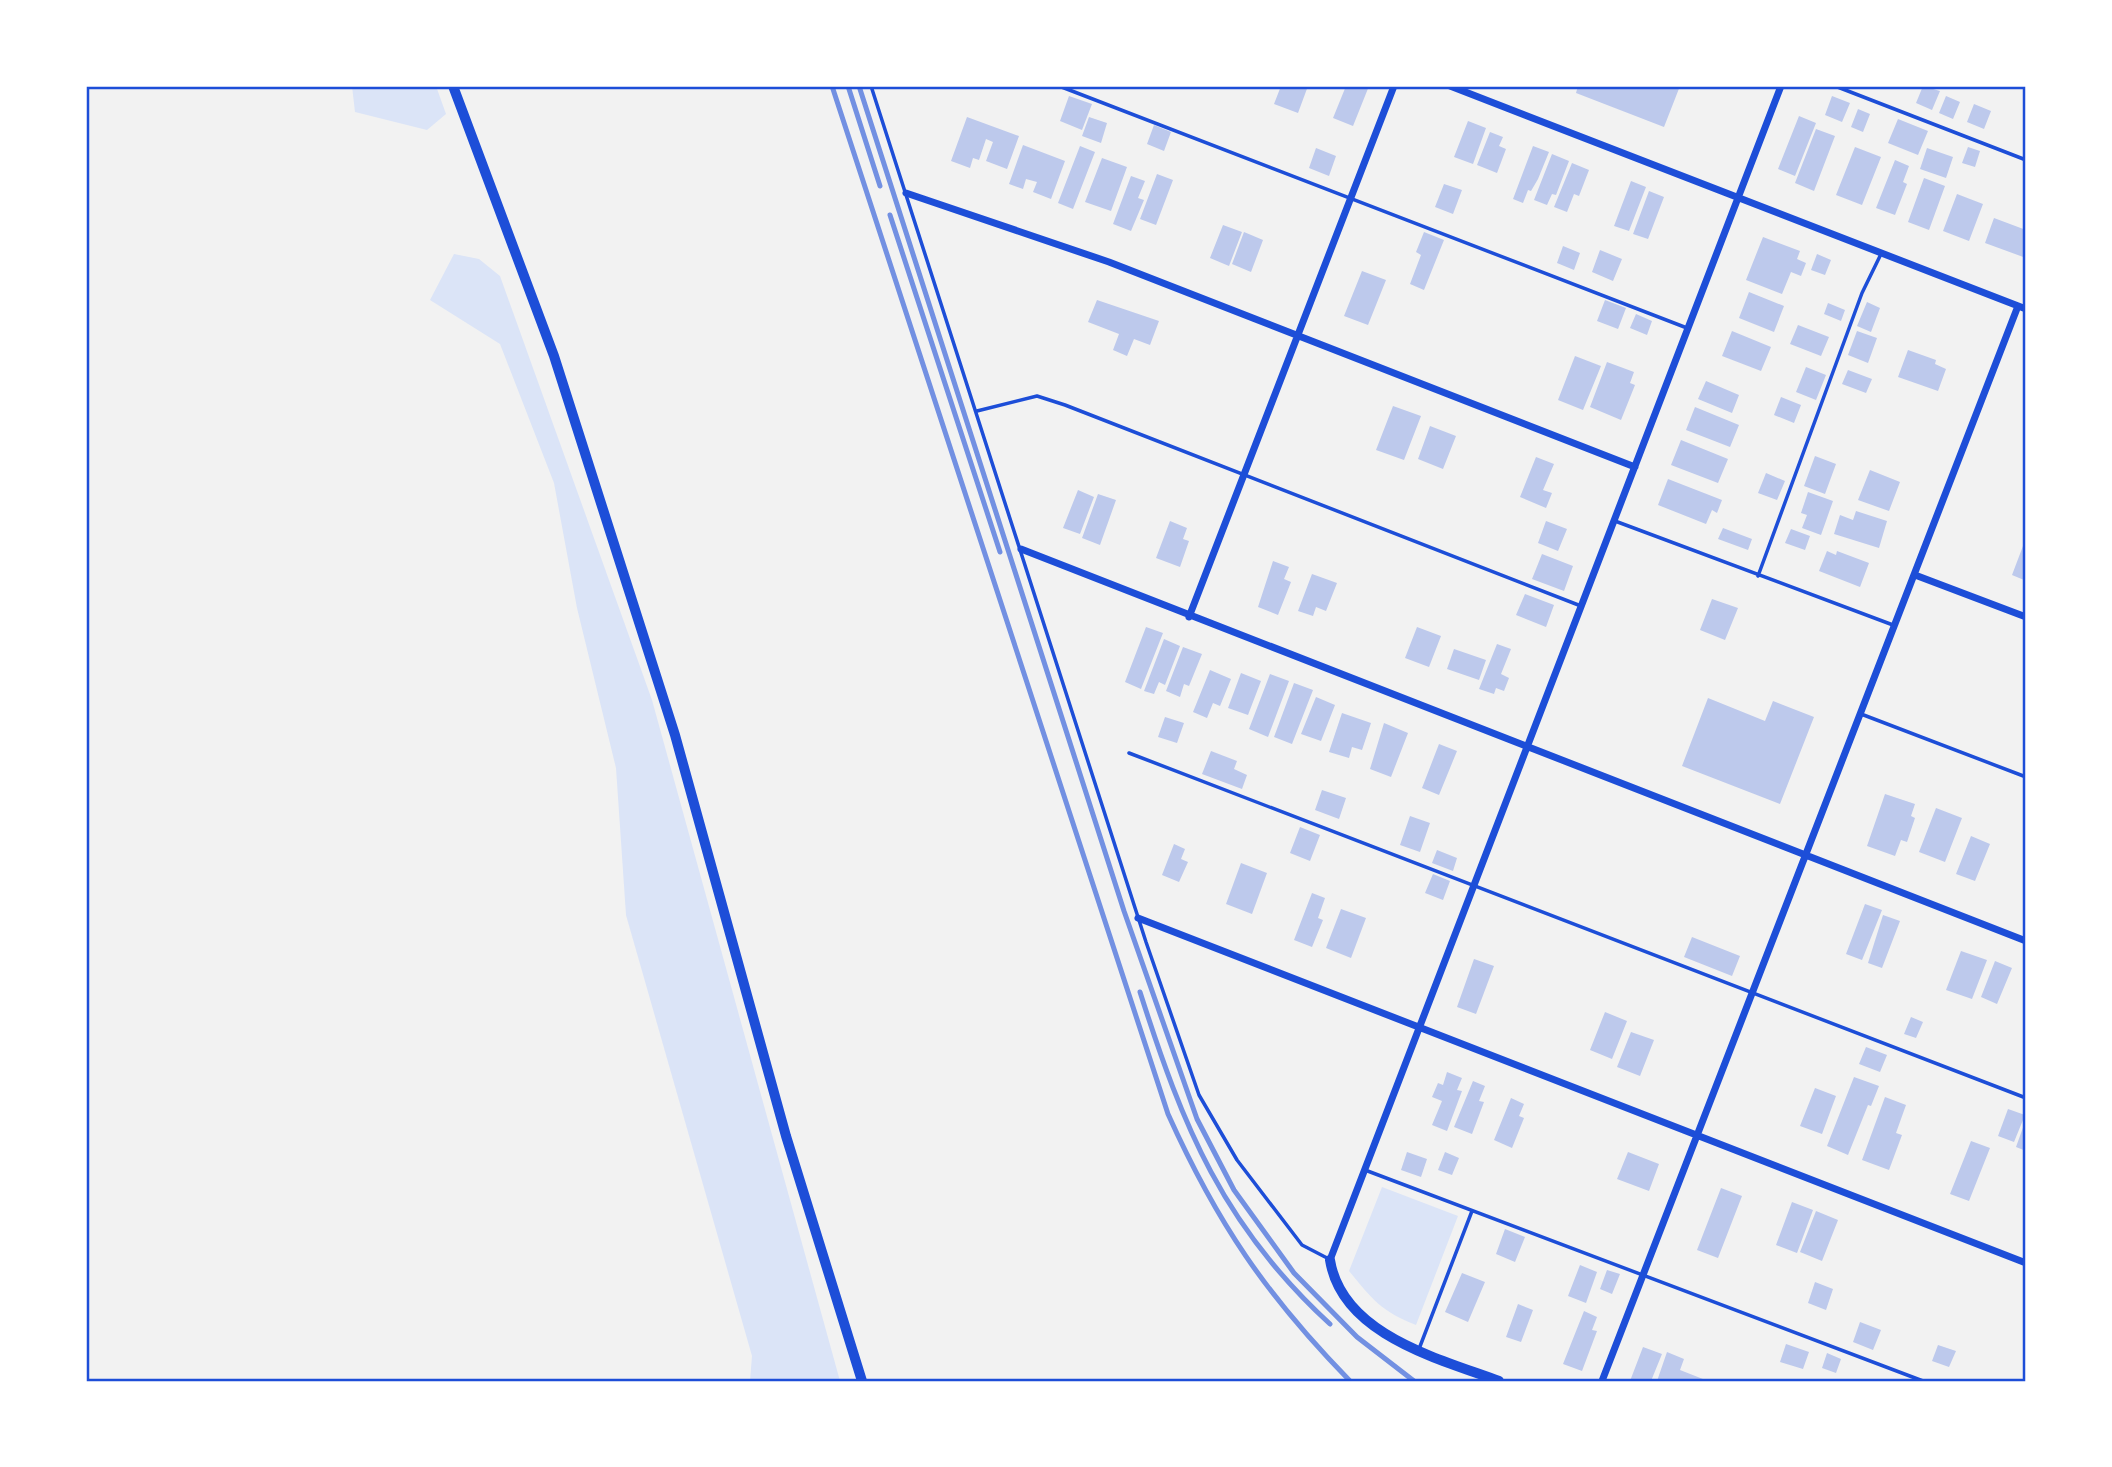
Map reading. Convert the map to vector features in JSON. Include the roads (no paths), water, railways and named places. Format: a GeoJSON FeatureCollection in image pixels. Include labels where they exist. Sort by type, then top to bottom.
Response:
{"type":"FeatureCollection","features":[{"type":"Feature","properties":{"kind":"street"},"geometry":{"type":"LineString","coordinates":[[453,86],[554,356],[675,735],[786,1136],[862,1381]]}},
{"type":"Feature","properties":{"kind":"street"},"geometry":{"type":"LineString","coordinates":[[1189,617],[1394,86]]}},
{"type":"Feature","properties":{"kind":"street"},"geometry":{"type":"LineString","coordinates":[[1450,86],[2026,309]]}},
{"type":"Feature","properties":{"kind":"street"},"geometry":{"type":"LineString","coordinates":[[1499,1381],[1418,1351],[1376,1327],[1351,1304],[1337,1284],[1330,1260],[1781,86]]}},
{"type":"Feature","properties":{"kind":"street"},"geometry":{"type":"LineString","coordinates":[[906,193],[1109,262],[1634,467]]}},
{"type":"Feature","properties":{"kind":"street"},"geometry":{"type":"LineString","coordinates":[[1602,1381],[2018,306]]}},
{"type":"Feature","properties":{"kind":"street"},"geometry":{"type":"LineString","coordinates":[[1021,550],[2026,941]]}},
{"type":"Feature","properties":{"kind":"street"},"geometry":{"type":"LineString","coordinates":[[1915,575],[2026,617]]}},
{"type":"Feature","properties":{"kind":"street"},"geometry":{"type":"LineString","coordinates":[[1138,918],[2026,1263]]}},
{"type":"Feature","properties":{"kind":"lane"},"geometry":{"type":"LineString","coordinates":[[871,86],[1138,918],[1191,1072],[1214,1126],[1301,1245],[1330,1260]]}},
{"type":"Feature","properties":{"kind":"lane"},"geometry":{"type":"LineString","coordinates":[[1059,86],[1688,329]]}},
{"type":"Feature","properties":{"kind":"lane"},"geometry":{"type":"LineString","coordinates":[[1835,86],[2026,160]]}},
{"type":"Feature","properties":{"kind":"lane"},"geometry":{"type":"LineString","coordinates":[[1758,576],[1862,293],[1881,254]]}},
{"type":"Feature","properties":{"kind":"lane"},"geometry":{"type":"LineString","coordinates":[[977,411],[1037,396],[1581,606]]}},
{"type":"Feature","properties":{"kind":"lane"},"geometry":{"type":"LineString","coordinates":[[1614,521],[1895,626]]}},
{"type":"Feature","properties":{"kind":"lane"},"geometry":{"type":"LineString","coordinates":[[1861,714],[2026,777]]}},
{"type":"Feature","properties":{"kind":"lane"},"geometry":{"type":"LineString","coordinates":[[1129,753],[2026,1098]]}},
{"type":"Feature","properties":{"kind":"lane"},"geometry":{"type":"LineString","coordinates":[[1365,1170],[1923,1381]]}},
{"type":"Feature","properties":{"kind":"lane"},"geometry":{"type":"LineString","coordinates":[[1418,1351],[1472,1211]]}},
{"type":"Feature","properties":{"kind":"railway"},"geometry":{"type":"LineString","coordinates":[[832,86],[1168,1114],[1205,1190],[1246,1256],[1293,1318],[1350,1381]]}},
{"type":"Feature","properties":{"kind":"railway"},"geometry":{"type":"LineString","coordinates":[[848,86],[880,186]]}},
{"type":"Feature","properties":{"kind":"railway"},"geometry":{"type":"LineString","coordinates":[[859,86],[1124,911],[1197,1119],[1234,1190],[1294,1273],[1357,1337],[1414,1381]]}},
{"type":"Feature","properties":{"kind":"railway"},"geometry":{"type":"LineString","coordinates":[[890,215],[1000,552]]}},
{"type":"Feature","properties":{"kind":"railway"},"geometry":{"type":"LineString","coordinates":[[1140,992],[1173,1087],[1211,1172],[1261,1250],[1330,1324]]}}]}
